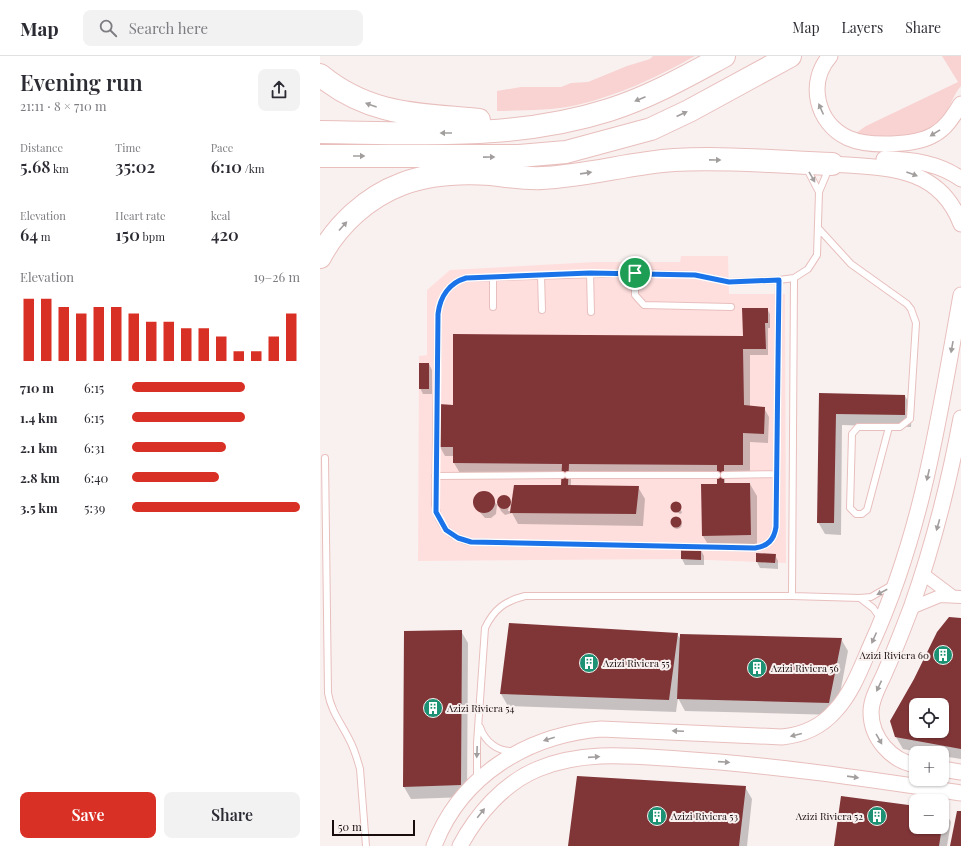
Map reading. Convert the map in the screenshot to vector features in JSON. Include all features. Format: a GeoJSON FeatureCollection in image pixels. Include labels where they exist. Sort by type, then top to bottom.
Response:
{"type":"FeatureCollection","features":[{"type":"Feature","properties":{"kind":"highway"},"geometry":{"type":"LineString","coordinates":[[320,132],[478,133],[527,127],[591,116],[628,104],[724,56]]}},
{"type":"Feature","properties":{"kind":"highway"},"geometry":{"type":"LineString","coordinates":[[492,174],[557,165],[614,149],[727,91],[790,56]]}},
{"type":"Feature","properties":{"kind":"highway"},"geometry":{"type":"LineString","coordinates":[[320,75],[338,88],[363,102],[391,111],[495,122],[527,127]]}},
{"type":"Feature","properties":{"kind":"highway"},"geometry":{"type":"LineString","coordinates":[[320,156],[488,157],[542,155],[588,146],[651,129]]}},
{"type":"Feature","properties":{"kind":"highway"},"geometry":{"type":"LineString","coordinates":[[320,257],[345,223],[372,199],[401,184],[430,176],[445,174],[492,174],[525,178],[565,176],[647,163],[682,160],[832,164]]}},
{"type":"Feature","properties":{"kind":"street"},"geometry":{"type":"LineString","coordinates":[[830,56],[824,64],[818,78],[818,100],[828,121],[842,134],[850,138],[868,142],[919,141],[933,135],[945,126],[961,104]]}},
{"type":"Feature","properties":{"kind":"street"},"geometry":{"type":"LineString","coordinates":[[832,164],[872,160],[909,160],[936,166],[961,179]]}},
{"type":"Feature","properties":{"kind":"street"},"geometry":{"type":"LineString","coordinates":[[832,164],[898,169],[916,175],[941,191],[954,208],[961,224]]}},
{"type":"Feature","properties":{"kind":"street"},"geometry":{"type":"LineString","coordinates":[[434,846],[455,808],[489,770],[518,751],[551,738],[584,730],[601,729],[677,731],[782,737],[803,733],[825,720],[844,701],[853,685],[882,621],[900,577],[915,526],[931,463],[961,295]]}},
{"type":"Feature","properties":{"kind":"street"},"geometry":{"type":"LineString","coordinates":[[909,763],[898,759],[882,744],[876,735],[871,713],[872,702],[892,656],[923,574],[942,510],[961,418]]}},
{"type":"Feature","properties":{"kind":"street"},"geometry":{"type":"LineString","coordinates":[[923,574],[956,596]]}},
{"type":"Feature","properties":{"kind":"street"},"geometry":{"type":"LineString","coordinates":[[911,608],[930,599],[956,596]]}},
{"type":"Feature","properties":{"kind":"street"},"geometry":{"type":"LineString","coordinates":[[460,846],[475,821],[486,808],[510,786],[538,769],[580,758],[628,756],[739,763],[821,773],[961,794]]}},
{"type":"Feature","properties":{"kind":"street"},"geometry":{"type":"LineString","coordinates":[[949,770],[961,772]]}},
{"type":"Feature","properties":{"kind":"lane"},"geometry":{"type":"LineString","coordinates":[[802,163],[812,177],[819,192]]}},
{"type":"Feature","properties":{"kind":"lane"},"geometry":{"type":"LineString","coordinates":[[779,280],[776,527],[775,535],[770,542],[763,547],[755,548],[464,541],[446,530],[438,518],[435,504],[439,307],[444,294],[460,280],[493,277],[590,273],[635,273],[695,275],[729,282],[794,278],[808,269],[813,263],[818,247],[819,192],[832,164]]}},
{"type":"Feature","properties":{"kind":"lane"},"geometry":{"type":"LineString","coordinates":[[819,229],[851,264],[907,304],[916,323],[911,415],[904,425],[889,427],[861,426],[855,429],[852,434],[850,508],[856,514],[865,513],[868,508],[889,427]]}},
{"type":"Feature","properties":{"kind":"lane"},"geometry":{"type":"LineString","coordinates":[[590,273],[591,312]]}},
{"type":"Feature","properties":{"kind":"lane"},"geometry":{"type":"LineString","coordinates":[[635,273],[635,295],[644,304],[731,307]]}},
{"type":"Feature","properties":{"kind":"lane"},"geometry":{"type":"LineString","coordinates":[[541,275],[542,310]]}},
{"type":"Feature","properties":{"kind":"lane"},"geometry":{"type":"LineString","coordinates":[[493,277],[493,307]]}},
{"type":"Feature","properties":{"kind":"lane"},"geometry":{"type":"LineString","coordinates":[[792,596],[794,278]]}},
{"type":"Feature","properties":{"kind":"lane"},"geometry":{"type":"LineString","coordinates":[[324,458],[328,693],[332,709],[349,738],[360,769],[366,846]]}},
{"type":"Feature","properties":{"kind":"lane"},"geometry":{"type":"LineString","coordinates":[[724,475],[777,474]]}},
{"type":"Feature","properties":{"kind":"lane"},"geometry":{"type":"LineString","coordinates":[[435,476],[717,475]]}},
{"type":"Feature","properties":{"kind":"lane"},"geometry":{"type":"LineString","coordinates":[[477,782],[485,628],[491,616],[500,606],[512,599],[525,596],[792,596],[860,598],[882,592],[892,586],[900,577]]}},
{"type":"Feature","properties":{"kind":"lane"},"geometry":{"type":"LineString","coordinates":[[860,598],[873,608],[882,621]]}},
{"type":"Feature","properties":{"kind":"lane"},"geometry":{"type":"LineString","coordinates":[[479,723],[482,731],[492,745],[509,752],[518,751]]}},
{"type":"Feature","properties":{"kind":"shaded area"},"geometry":{"type":"Polygon","coordinates":[[[653,56],[695,56],[638,85],[593,101],[557,108],[497,111],[497,91],[521,87],[561,87],[571,83],[588,82],[627,66],[650,59],[653,56]]]}},
{"type":"Feature","properties":{"kind":"shaded area"},"geometry":{"type":"Polygon","coordinates":[[[942,56],[961,56],[961,86],[944,116],[935,126],[923,134],[908,138],[877,138],[856,133],[866,126],[958,82],[942,56]]]}},
{"type":"Feature","properties":{"kind":"shaded area"},"geometry":{"type":"Polygon","coordinates":[[[681,256],[728,256],[729,294],[785,294],[786,563],[681,559],[418,561],[419,356],[427,355],[427,290],[450,270],[595,262],[680,262],[681,256]]]}},
{"type":"Feature","properties":{"kind":"building"},"geometry":{"type":"Polygon","coordinates":[[[742,308],[768,308],[768,323],[765,323],[766,349],[743,349],[744,405],[765,407],[764,434],[743,433],[743,465],[724,465],[724,483],[750,483],[751,535],[702,536],[701,484],[717,484],[717,465],[569,464],[568,485],[639,486],[636,514],[510,513],[514,485],[561,485],[562,464],[453,463],[453,447],[439,447],[439,404],[453,405],[453,334],[743,336],[742,308]]]}},
{"type":"Feature","properties":{"kind":"building"},"geometry":{"type":"Polygon","coordinates":[[[419,363],[429,363],[429,389],[419,389],[419,363]]]}},
{"type":"Feature","properties":{"kind":"building"},"geometry":{"type":"Polygon","coordinates":[[[819,393],[905,395],[905,415],[836,414],[834,523],[817,523],[819,393]]]}},
{"type":"Feature","properties":{"kind":"building"},"geometry":{"type":"Polygon","coordinates":[[[484,491],[488,492],[494,498],[494,506],[488,512],[484,513],[480,512],[474,506],[473,502],[474,498],[480,492],[484,491]]]}},
{"type":"Feature","properties":{"kind":"building"},"geometry":{"type":"Polygon","coordinates":[[[501,495],[507,495],[511,499],[511,505],[507,509],[501,509],[497,505],[497,499],[501,495]]]}},
{"type":"Feature","properties":{"kind":"building"},"geometry":{"type":"Polygon","coordinates":[[[674,502],[678,502],[680,503],[680,511],[674,512],[671,509],[671,505],[674,502]]]}},
{"type":"Feature","properties":{"kind":"building"},"geometry":{"type":"Polygon","coordinates":[[[674,517],[678,517],[680,518],[680,526],[674,527],[671,524],[671,520],[674,517]]]}},
{"type":"Feature","properties":{"kind":"building"},"geometry":{"type":"Polygon","coordinates":[[[681,549],[701,549],[701,560],[681,559],[681,549]]]}},
{"type":"Feature","properties":{"kind":"building"},"geometry":{"type":"Polygon","coordinates":[[[756,553],[776,554],[775,563],[756,562],[756,553]]]}},
{"type":"Feature","properties":{"kind":"building"},"geometry":{"type":"Polygon","coordinates":[[[949,617],[961,618],[961,749],[895,737],[890,721],[914,679],[937,632],[949,617]]]}},
{"type":"Feature","properties":{"kind":"building","name":"Azizi Riviera 55"},"geometry":{"type":"Polygon","coordinates":[[[509,623],[678,633],[669,700],[500,694],[509,623]]]}},
{"type":"Feature","properties":{"kind":"building","name":"Azizi Riviera 54"},"geometry":{"type":"Polygon","coordinates":[[[462,630],[461,785],[403,787],[404,631],[462,630]]]}},
{"type":"Feature","properties":{"kind":"building","name":"Azizi Riviera 56"},"geometry":{"type":"Polygon","coordinates":[[[680,634],[842,638],[829,703],[677,699],[680,634]]]}},
{"type":"Feature","properties":{"kind":"building","name":"Azizi Riviera 53"},"geometry":{"type":"Polygon","coordinates":[[[577,776],[746,786],[739,846],[568,846],[577,776]]]}},
{"type":"Feature","properties":{"kind":"building","name":"Azizi Riviera 52"},"geometry":{"type":"Polygon","coordinates":[[[841,796],[909,805],[909,834],[941,834],[939,846],[834,846],[841,796]]]}},
{"type":"Feature","properties":{"kind":"building"},"geometry":{"type":"Polygon","coordinates":[[[957,811],[961,811],[961,846],[950,846],[957,811]]]}},
{"type":"Feature","properties":{"kind":"place","name":"Azizi Riviera 60"},"geometry":{"type":"Point","coordinates":[943,655]}},
{"type":"Feature","properties":{"kind":"place","name":"Azizi Riviera 55"},"geometry":{"type":"Point","coordinates":[589,663]}},
{"type":"Feature","properties":{"kind":"place","name":"Azizi Riviera 56"},"geometry":{"type":"Point","coordinates":[757,668]}},
{"type":"Feature","properties":{"kind":"place","name":"Azizi Riviera 54"},"geometry":{"type":"Point","coordinates":[433,708]}},
{"type":"Feature","properties":{"kind":"place","name":"Azizi Riviera 53"},"geometry":{"type":"Point","coordinates":[657,816]}},
{"type":"Feature","properties":{"kind":"place","name":"Azizi Riviera 52"},"geometry":{"type":"Point","coordinates":[877,816]}},
{"type":"Feature","properties":{"kind":"route"},"geometry":{"type":"LineString","coordinates":[[590,273],[635,273],[695,275],[729,282],[779,280],[775,535],[770,542],[763,547],[755,548],[471,542],[464,541],[451,535],[441,525],[436,512],[435,504],[438,314],[441,300],[448,288],[454,283],[466,278],[590,273]]}}]}
